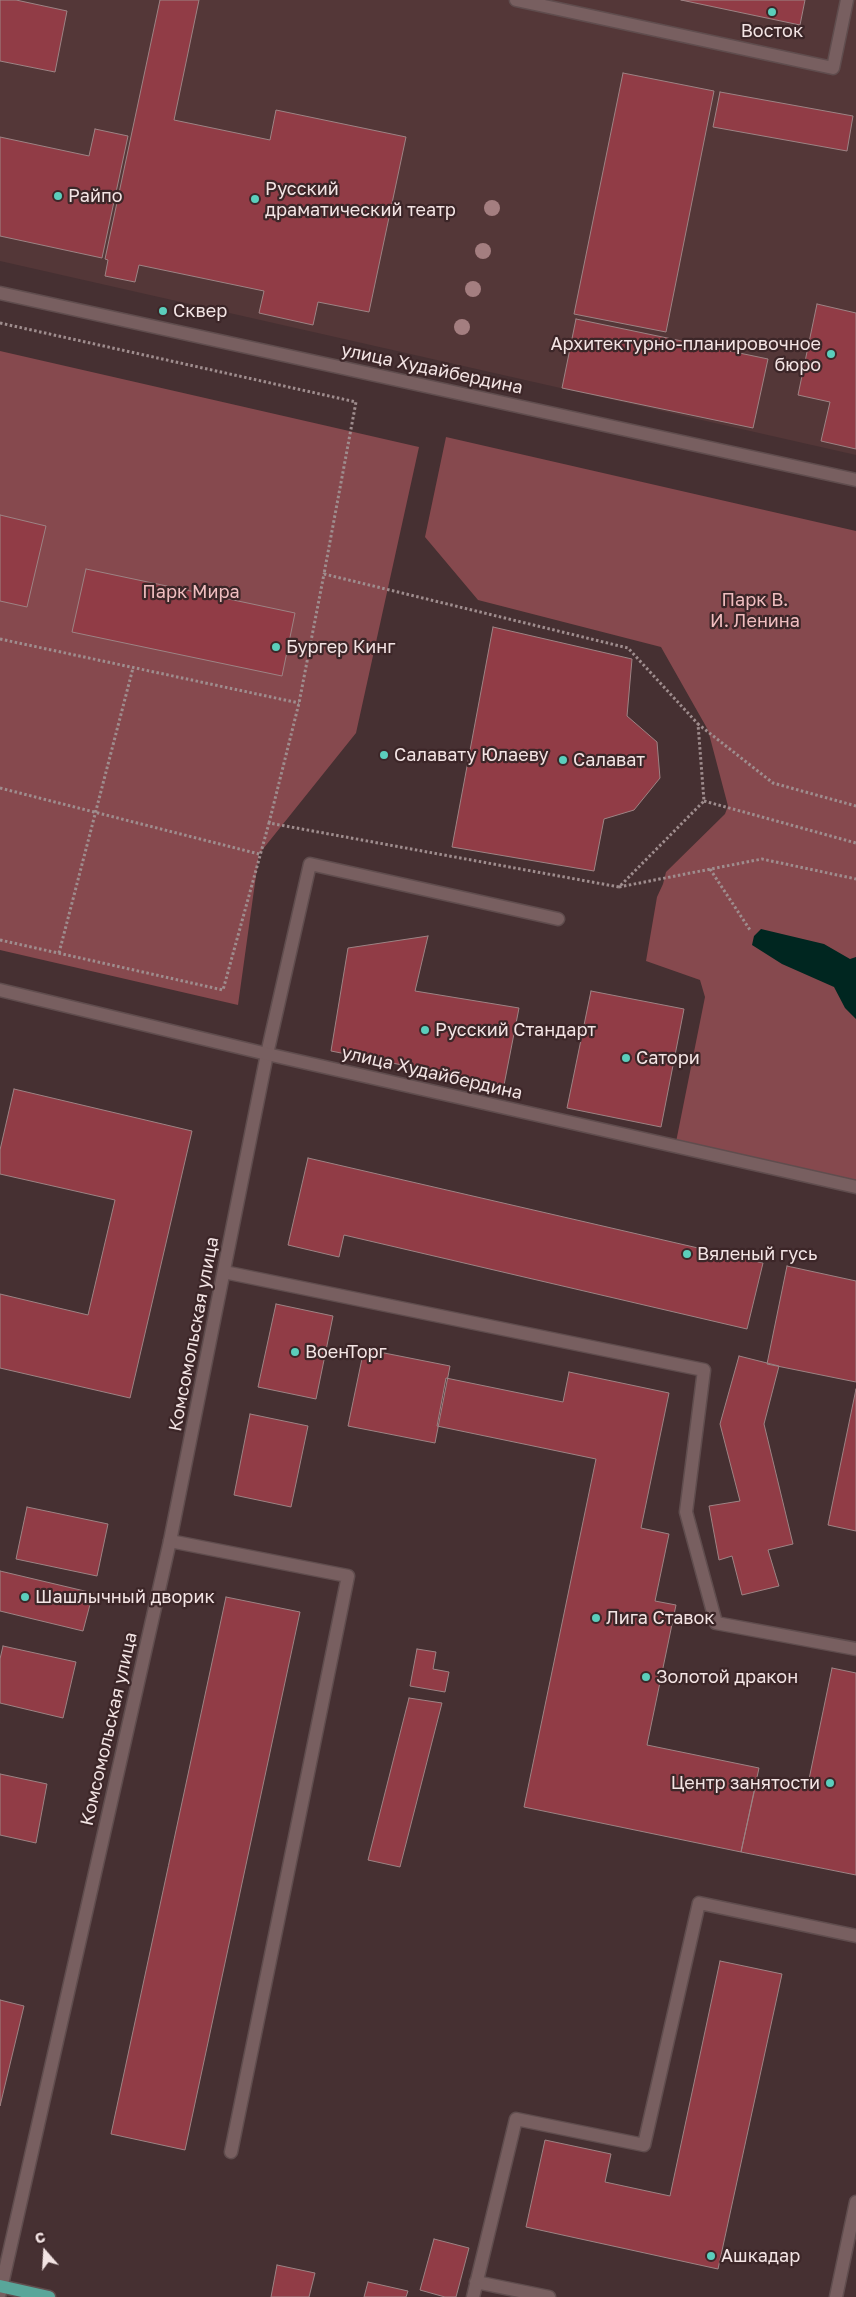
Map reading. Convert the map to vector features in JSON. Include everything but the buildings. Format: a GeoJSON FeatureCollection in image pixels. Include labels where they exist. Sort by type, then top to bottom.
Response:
{"type":"FeatureCollection","features":[{"type":"Feature","properties":{"kind":"main road"},"geometry":{"type":"LineString","coordinates":[[0,2289],[49,2297]]}},
{"type":"Feature","properties":{"kind":"street"},"geometry":{"type":"LineString","coordinates":[[516,0],[834,68],[847,0]]}},
{"type":"Feature","properties":{"kind":"street","name":"улица Худайбердина"},"geometry":{"type":"LineString","coordinates":[[0,293],[856,480]]}},
{"type":"Feature","properties":{"kind":"street","name":"Комсомольская улица"},"geometry":{"type":"LineString","coordinates":[[0,2289],[170,1541],[267,1054],[310,864],[558,919]]}},
{"type":"Feature","properties":{"kind":"street","name":"улица Худайбердина"},"geometry":{"type":"LineString","coordinates":[[0,990],[267,1054],[856,1187]]}},
{"type":"Feature","properties":{"kind":"street"},"geometry":{"type":"LineString","coordinates":[[224,1272],[704,1370],[686,1512],[716,1623],[856,1649]]}},
{"type":"Feature","properties":{"kind":"street"},"geometry":{"type":"LineString","coordinates":[[170,1541],[348,1576],[231,2152]]}},
{"type":"Feature","properties":{"kind":"street"},"geometry":{"type":"LineString","coordinates":[[473,2297],[516,2119],[644,2145],[699,1903],[856,1936]]}},
{"type":"Feature","properties":{"kind":"street"},"geometry":{"type":"LineString","coordinates":[[836,2297],[856,2202]]}},
{"type":"Feature","properties":{"kind":"street"},"geometry":{"type":"LineString","coordinates":[[476,2282],[548,2297]]}},
{"type":"Feature","properties":{"kind":"path"},"geometry":{"type":"LineString","coordinates":[[0,324],[356,402],[299,704],[269,823],[223,990],[0,940]]}},
{"type":"Feature","properties":{"kind":"path"},"geometry":{"type":"LineString","coordinates":[[324,574],[628,648],[698,724],[773,783],[856,806]]}},
{"type":"Feature","properties":{"kind":"path"},"geometry":{"type":"LineString","coordinates":[[0,639],[299,704]]}},
{"type":"Feature","properties":{"kind":"path"},"geometry":{"type":"LineString","coordinates":[[59,953],[133,668]]}},
{"type":"Feature","properties":{"kind":"path"},"geometry":{"type":"LineString","coordinates":[[619,887],[704,801],[698,724]]}},
{"type":"Feature","properties":{"kind":"path"},"geometry":{"type":"LineString","coordinates":[[0,788],[259,854]]}},
{"type":"Feature","properties":{"kind":"path"},"geometry":{"type":"LineString","coordinates":[[704,801],[856,843]]}},
{"type":"Feature","properties":{"kind":"path"},"geometry":{"type":"LineString","coordinates":[[269,823],[619,887],[762,859],[856,879]]}},
{"type":"Feature","properties":{"kind":"path"},"geometry":{"type":"LineString","coordinates":[[710,869],[750,930]]}},
{"type":"Feature","properties":{"kind":"shaded area"},"geometry":{"type":"Polygon","coordinates":[[[0,0],[856,0],[856,455],[0,261],[0,0]]]}},
{"type":"Feature","properties":{"kind":"green space","name":"Парк Мира"},"geometry":{"type":"Polygon","coordinates":[[[0,351],[419,447],[356,733],[259,854],[238,1005],[0,950],[0,351]]]}},
{"type":"Feature","properties":{"kind":"green space","name":"Парк В. И. Ленина"},"geometry":{"type":"Polygon","coordinates":[[[446,437],[856,531],[856,1180],[676,1142],[705,997],[700,980],[646,961],[657,897],[666,872],[725,814],[728,806],[708,730],[661,647],[478,600],[425,537],[446,437]]]}},
{"type":"Feature","properties":{"kind":"water"},"geometry":{"type":"Polygon","coordinates":[[[761,929],[824,944],[850,959],[856,957],[856,1019],[845,1008],[834,987],[782,964],[752,945],[754,936],[761,929]]]}},
{"type":"Feature","properties":{"kind":"place","name":"Восток"},"geometry":{"type":"Point","coordinates":[772,12]}},
{"type":"Feature","properties":{"kind":"place","name":"Райпо"},"geometry":{"type":"Point","coordinates":[58,196]}},
{"type":"Feature","properties":{"kind":"place","name":"Русский драматический театр"},"geometry":{"type":"Point","coordinates":[255,199]}},
{"type":"Feature","properties":{"kind":"place","name":"Сквер"},"geometry":{"type":"Point","coordinates":[163,311]}},
{"type":"Feature","properties":{"kind":"place","name":"Архитектурно-планировочное бюро"},"geometry":{"type":"Point","coordinates":[831,354]}},
{"type":"Feature","properties":{"kind":"place","name":"Бургер Кинг"},"geometry":{"type":"Point","coordinates":[276,647]}},
{"type":"Feature","properties":{"kind":"place","name":"Салавату Юлаеву"},"geometry":{"type":"Point","coordinates":[384,755]}},
{"type":"Feature","properties":{"kind":"place","name":"Салават"},"geometry":{"type":"Point","coordinates":[563,760]}},
{"type":"Feature","properties":{"kind":"place","name":"Русский Стандарт"},"geometry":{"type":"Point","coordinates":[425,1030]}},
{"type":"Feature","properties":{"kind":"place","name":"Сатори"},"geometry":{"type":"Point","coordinates":[626,1058]}},
{"type":"Feature","properties":{"kind":"place","name":"Вяленый гусь"},"geometry":{"type":"Point","coordinates":[687,1254]}},
{"type":"Feature","properties":{"kind":"place","name":"ВоенТорг"},"geometry":{"type":"Point","coordinates":[295,1352]}},
{"type":"Feature","properties":{"kind":"place","name":"Шашлычный дворик"},"geometry":{"type":"Point","coordinates":[25,1597]}},
{"type":"Feature","properties":{"kind":"place","name":"Лига Ставок"},"geometry":{"type":"Point","coordinates":[596,1618]}},
{"type":"Feature","properties":{"kind":"place","name":"Золотой дракон"},"geometry":{"type":"Point","coordinates":[646,1677]}},
{"type":"Feature","properties":{"kind":"place","name":"Центр занятости"},"geometry":{"type":"Point","coordinates":[830,1783]}},
{"type":"Feature","properties":{"kind":"place","name":"Ашкадар"},"geometry":{"type":"Point","coordinates":[711,2256]}}]}
